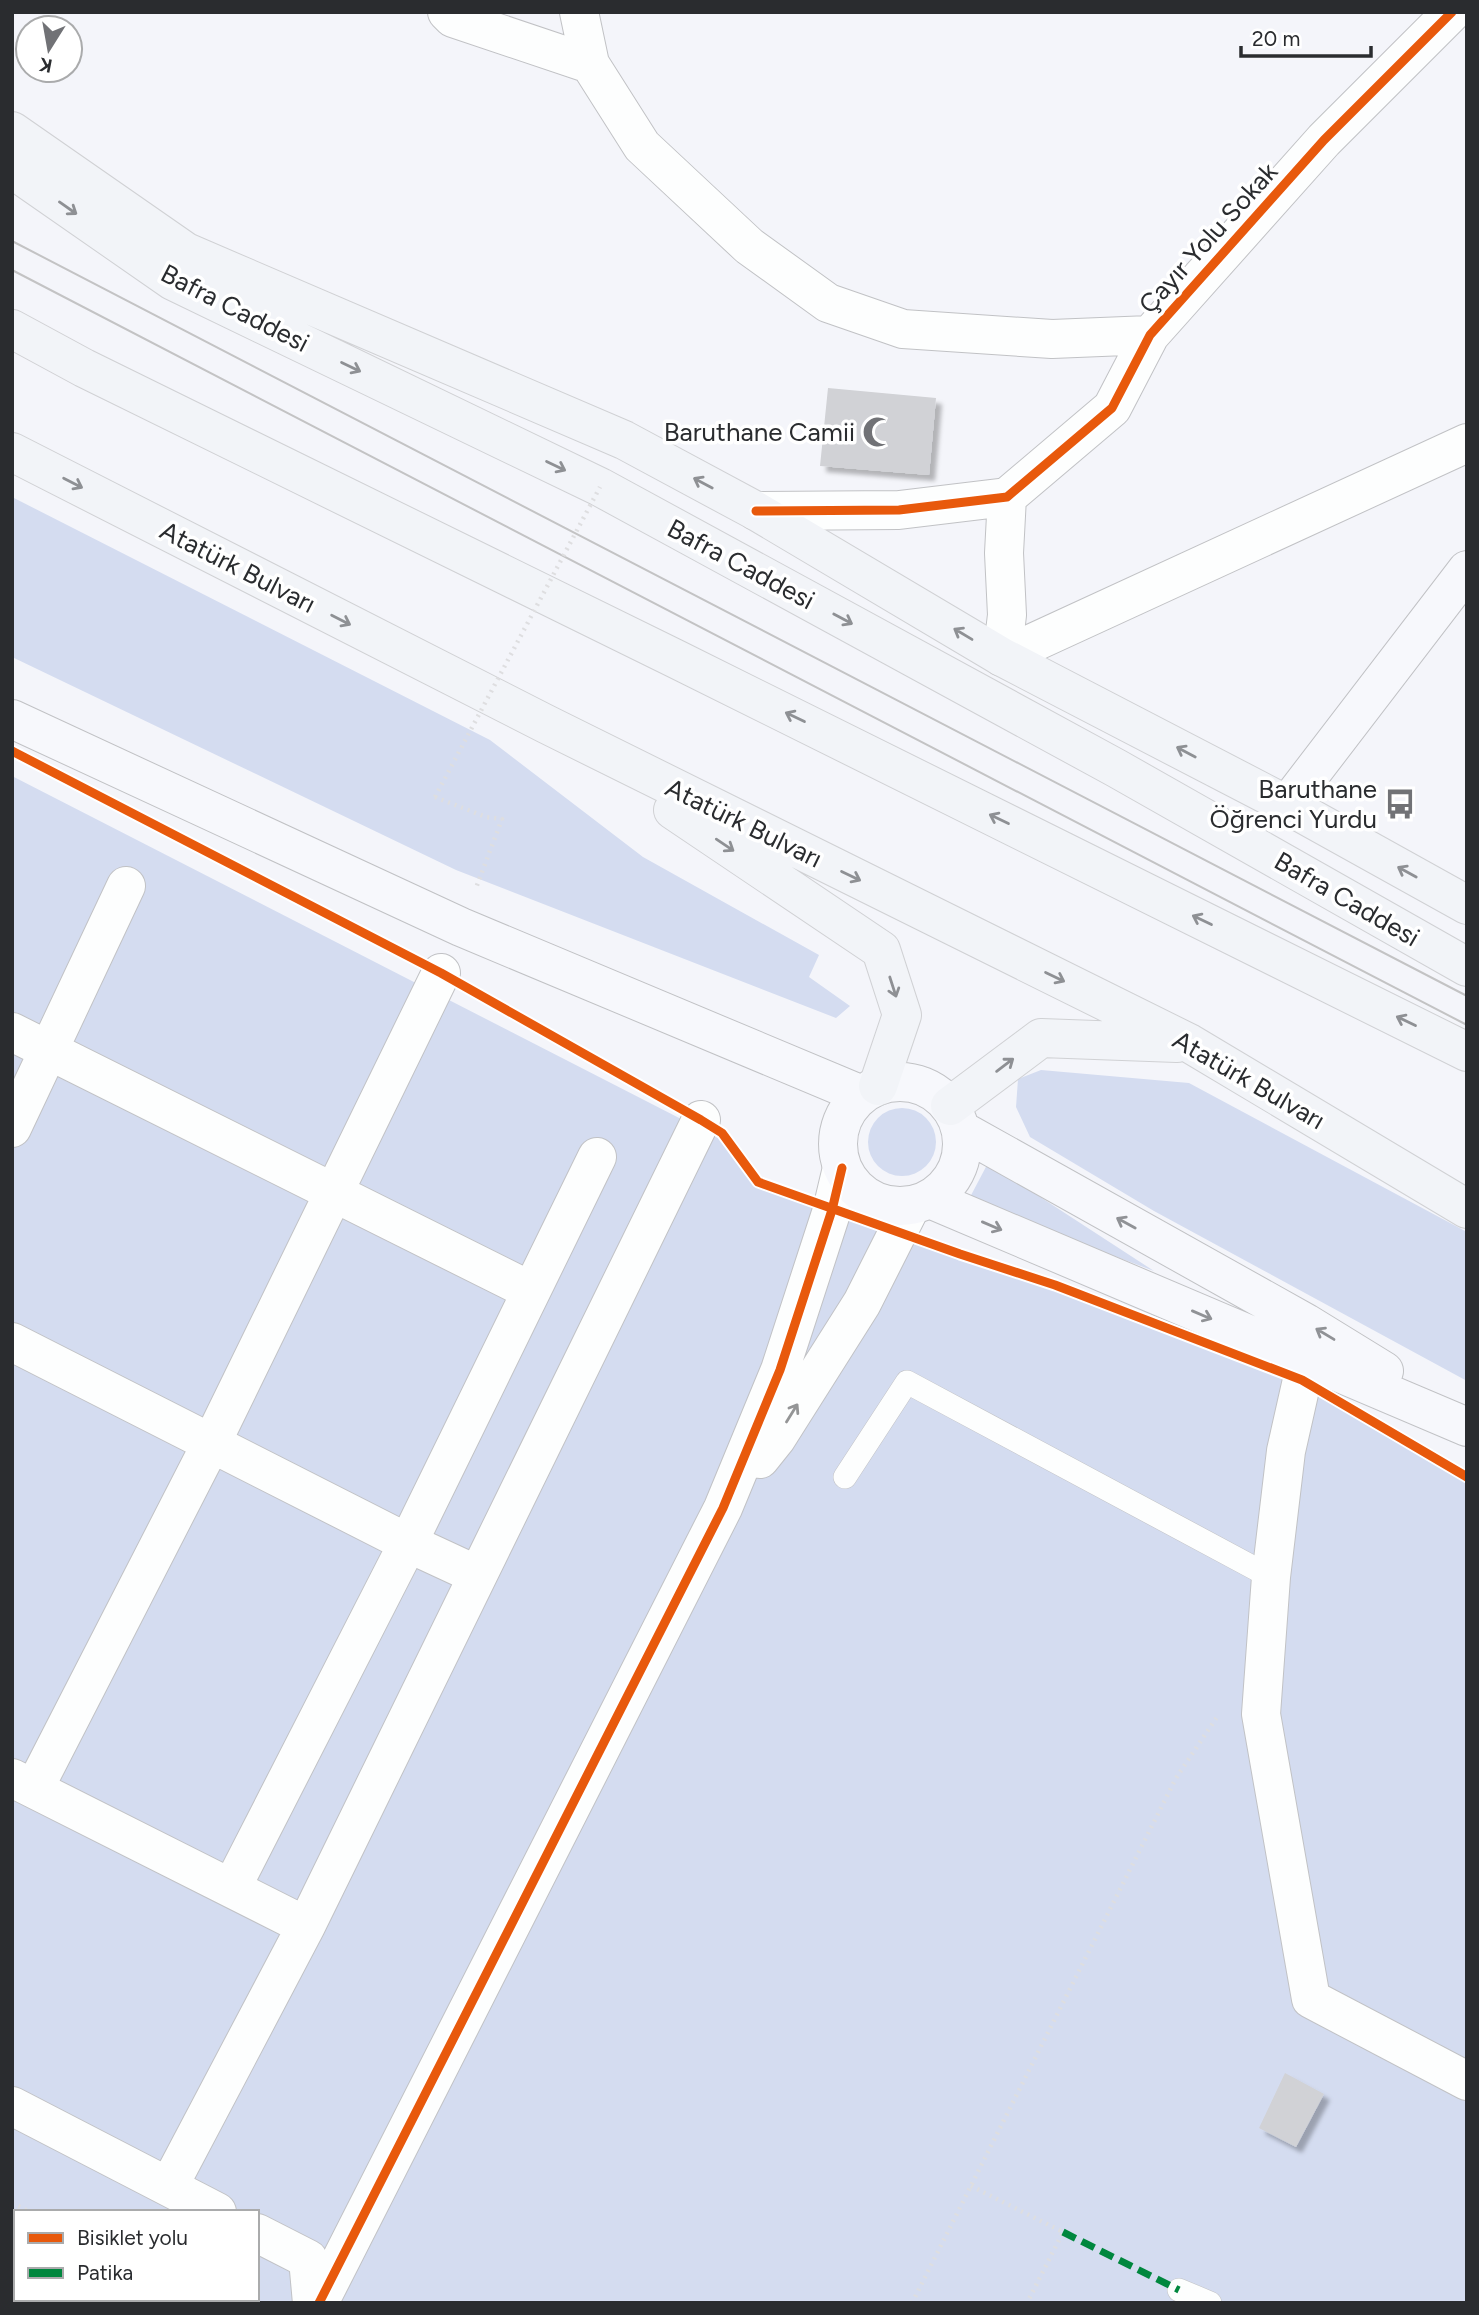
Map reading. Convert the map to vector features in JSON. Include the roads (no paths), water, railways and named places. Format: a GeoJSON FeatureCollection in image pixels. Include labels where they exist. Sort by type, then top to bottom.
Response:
{"type":"FeatureCollection","features":[{"type":"Feature","properties":{"kind":"main road","name":"Bafra Caddesi"},"geometry":{"type":"LineString","coordinates":[[12,131],[186,252],[624,440],[755,511],[1002,657],[1287,805],[1467,905]]}},
{"type":"Feature","properties":{"kind":"main road","name":"Bafra Caddesi"},"geometry":{"type":"LineString","coordinates":[[12,169],[173,281],[600,487],[1116,768],[1467,967]]}},
{"type":"Feature","properties":{"kind":"main road"},"geometry":{"type":"LineString","coordinates":[[12,329],[85,368],[1467,1052]]}},
{"type":"Feature","properties":{"kind":"main road","name":"Atatürk Bulvarı"},"geometry":{"type":"LineString","coordinates":[[12,452],[546,724],[1189,1043],[1467,1209]]}},
{"type":"Feature","properties":{"kind":"main road"},"geometry":{"type":"LineString","coordinates":[[1287,805],[1467,570]]}},
{"type":"Feature","properties":{"kind":"main road"},"geometry":{"type":"LineString","coordinates":[[12,719],[461,928],[870,1090],[904,1082],[930,1089],[956,1118],[1306,1323],[1467,1421]]}},
{"type":"Feature","properties":{"kind":"main road"},"geometry":{"type":"LineString","coordinates":[[546,724],[881,950],[902,1015],[870,1090],[848,1110],[839,1128],[838,1148],[842,1168],[853,1185],[869,1198],[889,1205],[920,1203],[1467,1427]]}},
{"type":"Feature","properties":{"kind":"main road"},"geometry":{"type":"LineString","coordinates":[[956,1118],[1041,1038],[1189,1043]]}},
{"type":"Feature","properties":{"kind":"main road"},"geometry":{"type":"LineString","coordinates":[[920,1203],[946,1187],[957,1170],[962,1150],[956,1118]]}},
{"type":"Feature","properties":{"kind":"street"},"geometry":{"type":"LineString","coordinates":[[447,12],[453,18],[590,64]]}},
{"type":"Feature","properties":{"kind":"street"},"geometry":{"type":"LineString","coordinates":[[579,12],[590,64],[642,146],[749,246],[828,303],[903,329],[1052,339],[1150,335]]}},
{"type":"Feature","properties":{"kind":"street","name":"Çayır Yolu Sokak"},"geometry":{"type":"LineString","coordinates":[[1007,498],[1112,408],[1150,335],[1324,140],[1452,12]]}},
{"type":"Feature","properties":{"kind":"street"},"geometry":{"type":"LineString","coordinates":[[1002,657],[1467,443]]}},
{"type":"Feature","properties":{"kind":"street"},"geometry":{"type":"LineString","coordinates":[[755,511],[899,510],[1007,498],[1004,553],[1007,615],[1002,657]]}},
{"type":"Feature","properties":{"kind":"street"},"geometry":{"type":"LineString","coordinates":[[12,1128],[126,886]]}},
{"type":"Feature","properties":{"kind":"street"},"geometry":{"type":"LineString","coordinates":[[306,1926],[23,1783],[212,1442],[442,973]]}},
{"type":"Feature","properties":{"kind":"street"},"geometry":{"type":"LineString","coordinates":[[12,1032],[531,1292]]}},
{"type":"Feature","properties":{"kind":"street"},"geometry":{"type":"LineString","coordinates":[[169,2186],[306,1926],[701,1120]]}},
{"type":"Feature","properties":{"kind":"street"},"geometry":{"type":"LineString","coordinates":[[232,1887],[408,1543],[597,1157]]}},
{"type":"Feature","properties":{"kind":"street"},"geometry":{"type":"LineString","coordinates":[[319,2303],[723,1508],[780,1370],[832,1210],[842,1168]]}},
{"type":"Feature","properties":{"kind":"street"},"geometry":{"type":"LineString","coordinates":[[723,1508],[776,1439],[862,1303],[920,1203]]}},
{"type":"Feature","properties":{"kind":"street"},"geometry":{"type":"LineString","coordinates":[[12,1343],[408,1543],[477,1575]]}},
{"type":"Feature","properties":{"kind":"street"},"geometry":{"type":"LineString","coordinates":[[1302,1380],[1286,1451],[1261,1714],[1311,1999],[1467,2081]]}},
{"type":"Feature","properties":{"kind":"street"},"geometry":{"type":"LineString","coordinates":[[12,2106],[213,2210]]}},
{"type":"Feature","properties":{"kind":"street"},"geometry":{"type":"LineString","coordinates":[[259,2234],[308,2259],[312,2303]]}},
{"type":"Feature","properties":{"kind":"lane"},"geometry":{"type":"LineString","coordinates":[[845,1477],[907,1382],[1272,1577]]}},
{"type":"Feature","properties":{"kind":"lane"},"geometry":{"type":"LineString","coordinates":[[1179,2290],[1210,2303]]}},
{"type":"Feature","properties":{"kind":"tram line"},"geometry":{"type":"LineString","coordinates":[[12,241],[1467,996]]}},
{"type":"Feature","properties":{"kind":"tram line"},"geometry":{"type":"LineString","coordinates":[[12,270],[1467,1025]]}},
{"type":"Feature","properties":{"kind":"place","name":"Baruthane Camii"},"geometry":{"type":"Point","coordinates":[878,432]}},
{"type":"Feature","properties":{"kind":"place","name":"Baruthane Öğrenci Yurdu"},"geometry":{"type":"Point","coordinates":[1400,804]}}]}
